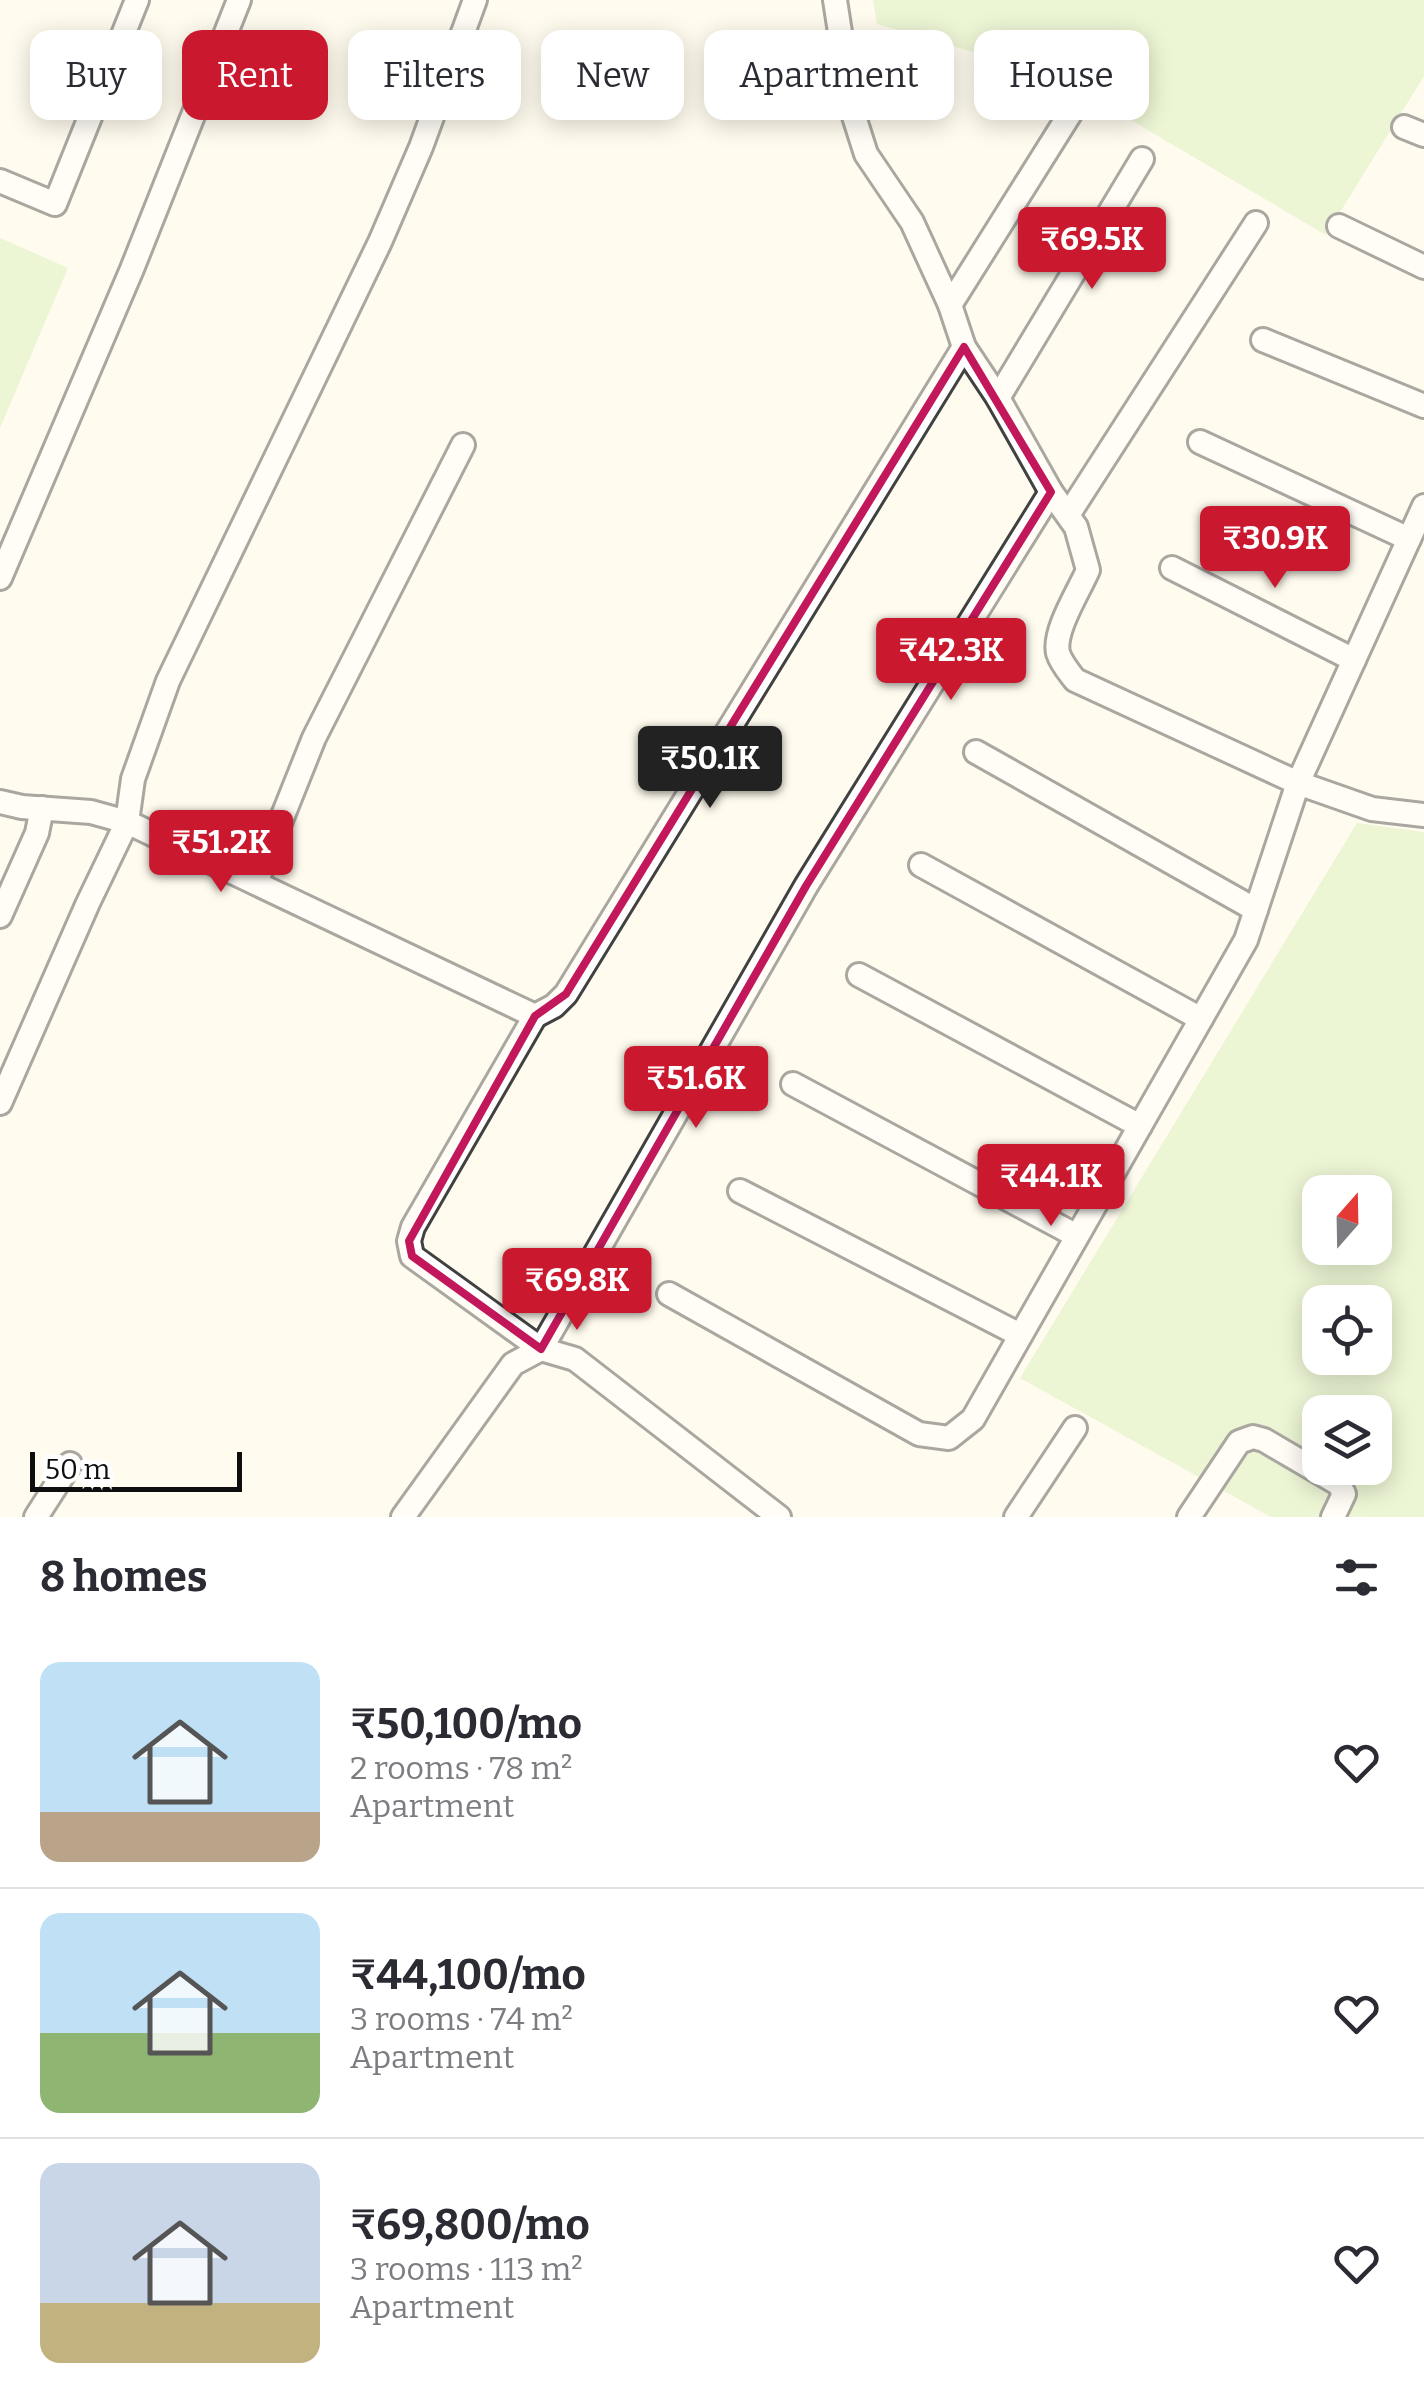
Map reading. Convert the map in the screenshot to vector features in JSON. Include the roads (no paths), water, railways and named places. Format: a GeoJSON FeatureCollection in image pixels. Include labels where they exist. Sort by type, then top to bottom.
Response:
{"type":"FeatureCollection","features":[{"type":"Feature","properties":{"kind":"street"},"geometry":{"type":"LineString","coordinates":[[0,181],[54,204],[136,0]]}},
{"type":"Feature","properties":{"kind":"street"},"geometry":{"type":"LineString","coordinates":[[0,578],[132,269],[239,0]]}},
{"type":"Feature","properties":{"kind":"street"},"geometry":{"type":"LineString","coordinates":[[0,1102],[126,822],[133,780],[168,681],[380,242],[422,147],[475,0]]}},
{"type":"Feature","properties":{"kind":"street"},"geometry":{"type":"LineString","coordinates":[[835,0],[852,110],[866,154],[912,222],[964,347],[1076,528],[1088,570],[1058,635],[1058,651],[1066,668],[1075,680],[1298,783],[1372,809],[1424,815]]}},
{"type":"Feature","properties":{"kind":"street"},"geometry":{"type":"LineString","coordinates":[[950,306],[1066,120]]}},
{"type":"Feature","properties":{"kind":"street"},"geometry":{"type":"LineString","coordinates":[[998,398],[1142,159]]}},
{"type":"Feature","properties":{"kind":"street"},"geometry":{"type":"LineString","coordinates":[[1068,515],[1256,222]]}},
{"type":"Feature","properties":{"kind":"street"},"geometry":{"type":"LineString","coordinates":[[1339,226],[1424,266]]}},
{"type":"Feature","properties":{"kind":"street"},"geometry":{"type":"LineString","coordinates":[[1263,340],[1424,406]]}},
{"type":"Feature","properties":{"kind":"street"},"geometry":{"type":"LineString","coordinates":[[779,1517],[576,1360],[541,1349],[412,1256],[409,1241],[412,1227],[535,1016],[566,994],[964,347]]}},
{"type":"Feature","properties":{"kind":"street"},"geometry":{"type":"LineString","coordinates":[[1200,442],[1409,539]]}},
{"type":"Feature","properties":{"kind":"street"},"geometry":{"type":"LineString","coordinates":[[256,883],[314,738],[463,445]]}},
{"type":"Feature","properties":{"kind":"street"},"geometry":{"type":"LineString","coordinates":[[403,1517],[513,1364],[541,1349],[806,886],[1051,492]]}},
{"type":"Feature","properties":{"kind":"street"},"geometry":{"type":"LineString","coordinates":[[669,1294],[919,1434],[950,1438],[972,1418],[1246,940],[1298,783],[1424,506]]}},
{"type":"Feature","properties":{"kind":"street"},"geometry":{"type":"LineString","coordinates":[[1172,568],[1354,660]]}},
{"type":"Feature","properties":{"kind":"street"},"geometry":{"type":"LineString","coordinates":[[976,752],[1256,910]]}},
{"type":"Feature","properties":{"kind":"street"},"geometry":{"type":"LineString","coordinates":[[0,802],[92,812],[126,822],[535,1016]]}},
{"type":"Feature","properties":{"kind":"street"},"geometry":{"type":"LineString","coordinates":[[0,916],[38,833],[42,808]]}},
{"type":"Feature","properties":{"kind":"street"},"geometry":{"type":"LineString","coordinates":[[920,865],[1201,1019]]}},
{"type":"Feature","properties":{"kind":"street"},"geometry":{"type":"LineString","coordinates":[[859,975],[1140,1126]]}},
{"type":"Feature","properties":{"kind":"street"},"geometry":{"type":"LineString","coordinates":[[794,1084],[1076,1236]]}},
{"type":"Feature","properties":{"kind":"street"},"geometry":{"type":"LineString","coordinates":[[740,1192],[1020,1335]]}},
{"type":"Feature","properties":{"kind":"street"},"geometry":{"type":"LineString","coordinates":[[1016,1517],[1076,1428]]}},
{"type":"Feature","properties":{"kind":"street"},"geometry":{"type":"LineString","coordinates":[[1189,1517],[1240,1442],[1252,1437],[1264,1440],[1339,1484],[1344,1494],[1333,1517]]}},
{"type":"Feature","properties":{"kind":"street"},"geometry":{"type":"LineString","coordinates":[[36,1517],[70,1464]]}}]}
